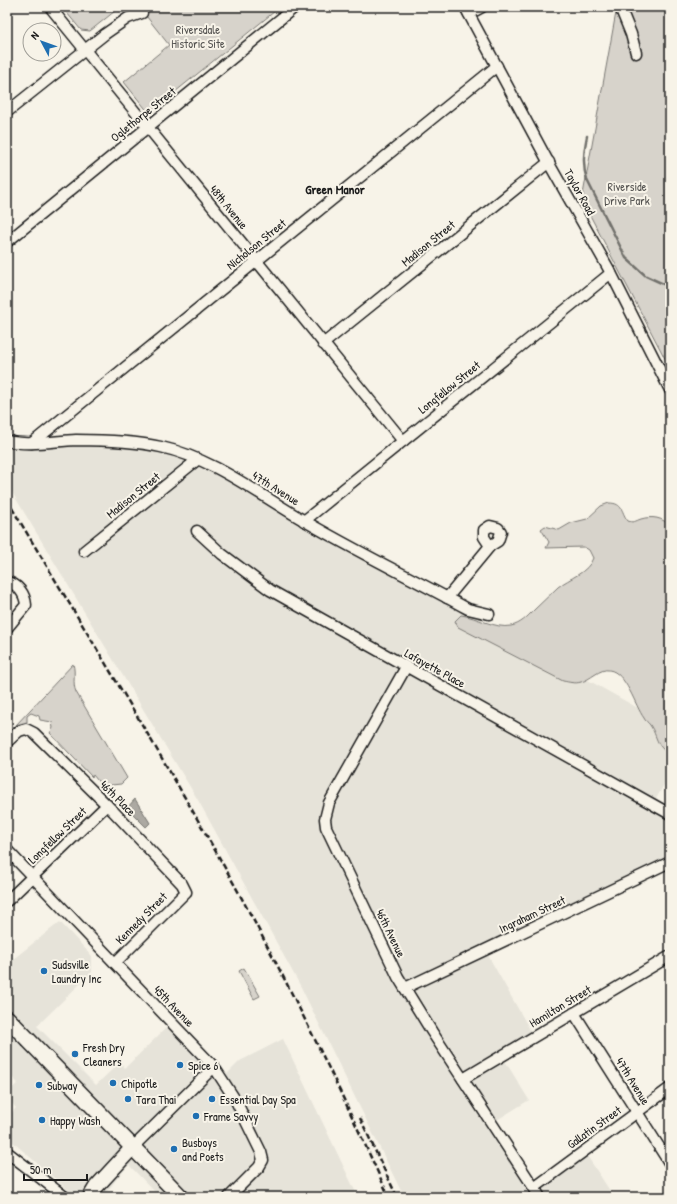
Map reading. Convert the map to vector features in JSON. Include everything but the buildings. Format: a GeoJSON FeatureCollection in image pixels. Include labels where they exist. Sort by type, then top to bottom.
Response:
{"type":"FeatureCollection","features":[{"type":"Feature","properties":{"kind":"main road"},"geometry":{"type":"LineString","coordinates":[[7,1018],[181,1197]]}},
{"type":"Feature","properties":{"kind":"street","name":"48th Avenue"},"geometry":{"type":"LineString","coordinates":[[50,7],[403,441]]}},
{"type":"Feature","properties":{"kind":"street","name":"Oglethorpe Street"},"geometry":{"type":"LineString","coordinates":[[7,242],[295,7]]}},
{"type":"Feature","properties":{"kind":"street"},"geometry":{"type":"LineString","coordinates":[[467,11],[482,7]]}},
{"type":"Feature","properties":{"kind":"street"},"geometry":{"type":"LineString","coordinates":[[620,7],[631,34],[636,53]]}},
{"type":"Feature","properties":{"kind":"street","name":"Taylor Road"},"geometry":{"type":"LineString","coordinates":[[467,11],[611,273],[670,390]]}},
{"type":"Feature","properties":{"kind":"street"},"geometry":{"type":"LineString","coordinates":[[7,112],[119,24],[128,18],[142,13]]}},
{"type":"Feature","properties":{"kind":"street","name":"Nicholson Street"},"geometry":{"type":"LineString","coordinates":[[32,443],[497,66]]}},
{"type":"Feature","properties":{"kind":"street","name":"Madison Street"},"geometry":{"type":"LineString","coordinates":[[323,344],[549,162]]}},
{"type":"Feature","properties":{"kind":"street","name":"Longfellow Street"},"geometry":{"type":"LineString","coordinates":[[304,521],[611,273]]}},
{"type":"Feature","properties":{"kind":"street","name":"47th Avenue"},"geometry":{"type":"LineString","coordinates":[[7,441],[21,444],[76,440],[143,444],[172,450],[231,475],[304,521],[468,610],[489,614]]}},
{"type":"Feature","properties":{"kind":"street","name":"Madison Street"},"geometry":{"type":"LineString","coordinates":[[84,551],[197,460]]}},
{"type":"Feature","properties":{"kind":"street","name":"Lafayette Place"},"geometry":{"type":"LineString","coordinates":[[197,531],[228,558],[270,590],[670,814]]}},
{"type":"Feature","properties":{"kind":"street"},"geometry":{"type":"LineString","coordinates":[[447,598],[490,546]]}},
{"type":"Feature","properties":{"kind":"street"},"geometry":{"type":"LineString","coordinates":[[7,582],[13,584],[21,591],[26,605],[7,628]]}},
{"type":"Feature","properties":{"kind":"street","name":"46th Avenue"},"geometry":{"type":"LineString","coordinates":[[406,667],[329,803],[325,819],[326,827],[389,959],[405,988],[540,1197]]}},
{"type":"Feature","properties":{"kind":"street","name":"46th Place"},"geometry":{"type":"LineString","coordinates":[[7,742],[19,731],[26,729],[34,733],[107,805],[177,879],[186,892]]}},
{"type":"Feature","properties":{"kind":"street","name":"Longfellow Street"},"geometry":{"type":"LineString","coordinates":[[7,900],[107,805]]}},
{"type":"Feature","properties":{"kind":"street","name":"45th Avenue"},"geometry":{"type":"LineString","coordinates":[[7,850],[214,1066],[236,1101],[261,1152],[263,1160],[259,1167],[229,1197]]}},
{"type":"Feature","properties":{"kind":"street","name":"Ingraham Street"},"geometry":{"type":"LineString","coordinates":[[405,988],[670,862]]}},
{"type":"Feature","properties":{"kind":"street","name":"Kennedy Street"},"geometry":{"type":"LineString","coordinates":[[115,963],[186,892]]}},
{"type":"Feature","properties":{"kind":"street","name":"Hamilton Street"},"geometry":{"type":"LineString","coordinates":[[463,1079],[670,956]]}},
{"type":"Feature","properties":{"kind":"street","name":"47th Avenue"},"geometry":{"type":"LineString","coordinates":[[574,1013],[670,1164]]}},
{"type":"Feature","properties":{"kind":"street"},"geometry":{"type":"LineString","coordinates":[[90,1197],[96,1187],[214,1066]]}},
{"type":"Feature","properties":{"kind":"street","name":"Gallatin Street"},"geometry":{"type":"LineString","coordinates":[[534,1188],[670,1088]]}},
{"type":"Feature","properties":{"kind":"street"},"geometry":{"type":"LineString","coordinates":[[7,1152],[65,1197]]}},
{"type":"Feature","properties":{"kind":"shaded area"},"geometry":{"type":"Polygon","coordinates":[[[76,440],[183,453],[670,726],[670,774],[652,806],[670,816],[670,862],[485,950],[534,1037],[502,1056],[529,1100],[492,1123],[534,1188],[584,1151],[614,1197],[404,1197],[301,987],[198,800],[7,484],[7,441],[76,440]]]}},
{"type":"Feature","properties":{"kind":"shaded area"},"geometry":{"type":"Polygon","coordinates":[[[135,799],[150,823],[146,827],[127,808],[135,799]]]}},
{"type":"Feature","properties":{"kind":"shaded area"},"geometry":{"type":"Polygon","coordinates":[[[60,922],[92,956],[92,972],[37,1026],[96,1085],[120,1062],[125,1068],[168,1026],[218,1083],[240,1061],[283,1039],[358,1197],[157,1197],[158,1195],[129,1165],[103,1197],[76,1197],[7,1137],[7,1117],[16,1108],[7,1098],[7,1093],[18,1083],[7,1073],[7,964],[60,922]]]}},
{"type":"Feature","properties":{"kind":"green space"},"geometry":{"type":"Polygon","coordinates":[[[62,7],[120,7],[90,31],[81,30],[62,7]]]}},
{"type":"Feature","properties":{"kind":"green space","name":"Riversdale Historic Site"},"geometry":{"type":"Polygon","coordinates":[[[139,7],[280,7],[149,113],[124,82],[169,45],[139,7]]]}},
{"type":"Feature","properties":{"kind":"green space","name":"Riverside Drive Park"},"geometry":{"type":"Polygon","coordinates":[[[617,7],[670,7],[670,368],[582,200],[617,7]]]}},
{"type":"Feature","properties":{"kind":"green space"},"geometry":{"type":"Polygon","coordinates":[[[614,503],[620,507],[628,521],[633,522],[641,519],[657,518],[664,521],[670,527],[670,644],[666,651],[670,655],[670,755],[659,744],[653,729],[645,720],[630,690],[615,672],[609,670],[602,671],[579,683],[563,681],[458,627],[455,621],[461,615],[499,626],[511,626],[524,620],[558,587],[587,568],[593,558],[589,550],[584,547],[546,548],[549,542],[541,529],[545,526],[559,530],[571,523],[587,519],[601,506],[614,503]]]}},
{"type":"Feature","properties":{"kind":"green space"},"geometry":{"type":"Polygon","coordinates":[[[73,664],[74,685],[76,692],[127,778],[121,784],[102,786],[93,775],[92,777],[50,733],[53,728],[52,722],[40,720],[39,716],[31,713],[27,716],[27,722],[16,725],[73,664]]]}},
{"type":"Feature","properties":{"kind":"green space"},"geometry":{"type":"Polygon","coordinates":[[[244,968],[260,996],[254,999],[239,971],[244,968]]]}},
{"type":"Feature","properties":{"kind":"waterway"},"geometry":{"type":"LineString","coordinates":[[587,136],[584,158],[584,169],[587,180],[626,258],[646,276],[670,287]]}},
{"type":"Feature","properties":{"kind":"railway"},"geometry":{"type":"LineString","coordinates":[[7,500],[147,733],[229,875],[272,954],[312,1034],[389,1197]]}},
{"type":"Feature","properties":{"kind":"railway"},"geometry":{"type":"LineString","coordinates":[[360,1118],[397,1197]]}},
{"type":"Feature","properties":{"kind":"place","name":"Sudsville Laundry Inc"},"geometry":{"type":"Point","coordinates":[44,971]}},
{"type":"Feature","properties":{"kind":"place","name":"Fresh Dry Cleaners"},"geometry":{"type":"Point","coordinates":[75,1054]}},
{"type":"Feature","properties":{"kind":"place","name":"Spice 6"},"geometry":{"type":"Point","coordinates":[180,1065]}},
{"type":"Feature","properties":{"kind":"place","name":"Chipotle"},"geometry":{"type":"Point","coordinates":[113,1083]}},
{"type":"Feature","properties":{"kind":"place","name":"Subway"},"geometry":{"type":"Point","coordinates":[39,1085]}},
{"type":"Feature","properties":{"kind":"place","name":"Tara Thai"},"geometry":{"type":"Point","coordinates":[128,1099]}},
{"type":"Feature","properties":{"kind":"place","name":"Essential Day Spa"},"geometry":{"type":"Point","coordinates":[212,1099]}},
{"type":"Feature","properties":{"kind":"place","name":"Frame Savvy"},"geometry":{"type":"Point","coordinates":[196,1116]}},
{"type":"Feature","properties":{"kind":"place","name":"Happy Wash"},"geometry":{"type":"Point","coordinates":[42,1120]}},
{"type":"Feature","properties":{"kind":"place","name":"Busboys and Poets"},"geometry":{"type":"Point","coordinates":[174,1149]}},
{"type":"Feature","properties":{"kind":"district","name":"Green Manor"},"geometry":{"type":"Point","coordinates":[335,189]}}]}
